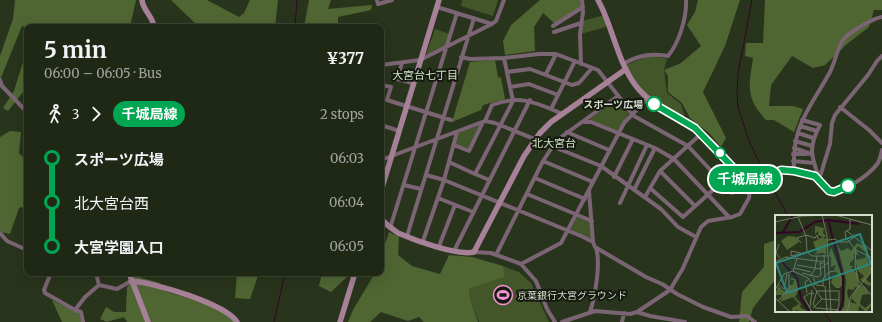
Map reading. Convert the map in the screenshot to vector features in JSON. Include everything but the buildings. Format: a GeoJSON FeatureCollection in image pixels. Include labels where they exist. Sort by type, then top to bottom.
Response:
{"type":"FeatureCollection","features":[{"type":"Feature","properties":{"kind":"street"},"geometry":{"type":"LineString","coordinates":[[142,0],[144,8],[154,24]]}},
{"type":"Feature","properties":{"kind":"street"},"geometry":{"type":"LineString","coordinates":[[377,0],[378,4],[392,0]]}},
{"type":"Feature","properties":{"kind":"street"},"geometry":{"type":"LineString","coordinates":[[384,181],[439,0]]}},
{"type":"Feature","properties":{"kind":"street"},"geometry":{"type":"LineString","coordinates":[[384,65],[420,60],[492,24],[496,21],[504,0]]}},
{"type":"Feature","properties":{"kind":"street"},"geometry":{"type":"LineString","coordinates":[[582,0],[582,64]]}},
{"type":"Feature","properties":{"kind":"street"},"geometry":{"type":"LineString","coordinates":[[598,0],[609,23],[625,67],[634,84],[660,109],[688,123],[702,133],[750,185],[750,194],[744,208],[736,216],[712,219],[705,222],[696,237],[691,254],[670,290],[637,312]]}},
{"type":"Feature","properties":{"kind":"street"},"geometry":{"type":"LineString","coordinates":[[474,252],[524,156],[545,127],[608,82],[637,56],[650,54],[668,56],[673,50],[682,25],[687,6],[686,0]]}},
{"type":"Feature","properties":{"kind":"street"},"geometry":{"type":"LineString","coordinates":[[437,7],[492,24]]}},
{"type":"Feature","properties":{"kind":"street"},"geometry":{"type":"LineString","coordinates":[[553,26],[583,7]]}},
{"type":"Feature","properties":{"kind":"street"},"geometry":{"type":"LineString","coordinates":[[390,228],[456,13]]}},
{"type":"Feature","properties":{"kind":"street"},"geometry":{"type":"LineString","coordinates":[[794,171],[793,154],[795,141],[802,120],[806,110],[831,71],[843,40],[874,19],[882,16]]}},
{"type":"Feature","properties":{"kind":"street"},"geometry":{"type":"LineString","coordinates":[[407,236],[474,18]]}},
{"type":"Feature","properties":{"kind":"street"},"geometry":{"type":"LineString","coordinates":[[554,32],[581,22]]}},
{"type":"Feature","properties":{"kind":"street"},"geometry":{"type":"LineString","coordinates":[[461,57],[470,59],[504,58],[539,54],[556,54],[598,70],[632,114],[688,146],[732,193],[781,170],[811,174],[819,180],[827,191],[832,192],[839,190],[866,176],[878,162],[882,150]]}},
{"type":"Feature","properties":{"kind":"street"},"geometry":{"type":"LineString","coordinates":[[546,74],[556,54]]}},
{"type":"Feature","properties":{"kind":"street"},"geometry":{"type":"LineString","coordinates":[[819,180],[830,144],[832,123],[840,107],[868,75],[882,56]]}},
{"type":"Feature","properties":{"kind":"street"},"geometry":{"type":"LineString","coordinates":[[475,174],[512,101],[504,58]]}},
{"type":"Feature","properties":{"kind":"street"},"geometry":{"type":"LineString","coordinates":[[551,109],[575,61]]}},
{"type":"Feature","properties":{"kind":"street"},"geometry":{"type":"LineString","coordinates":[[402,63],[397,79],[413,83]]}},
{"type":"Feature","properties":{"kind":"street"},"geometry":{"type":"LineString","coordinates":[[507,72],[530,69],[575,85],[592,68]]}},
{"type":"Feature","properties":{"kind":"street"},"geometry":{"type":"LineString","coordinates":[[0,80],[2,86],[24,109]]}},
{"type":"Feature","properties":{"kind":"street"},"geometry":{"type":"LineString","coordinates":[[510,87],[529,84],[558,95]]}},
{"type":"Feature","properties":{"kind":"street"},"geometry":{"type":"LineString","coordinates":[[384,86],[391,87],[387,100],[450,120]]}},
{"type":"Feature","properties":{"kind":"street"},"geometry":{"type":"LineString","coordinates":[[496,255],[552,146],[568,132],[618,96]]}},
{"type":"Feature","properties":{"kind":"street"},"geometry":{"type":"LineString","coordinates":[[520,264],[561,243],[624,123],[648,98]]}},
{"type":"Feature","properties":{"kind":"street"},"geometry":{"type":"LineString","coordinates":[[454,145],[469,151],[492,105],[522,99],[530,100],[563,114]]}},
{"type":"Feature","properties":{"kind":"street"},"geometry":{"type":"LineString","coordinates":[[454,250],[530,100]]}},
{"type":"Feature","properties":{"kind":"street"},"geometry":{"type":"LineString","coordinates":[[840,107],[869,130],[882,143]]}},
{"type":"Feature","properties":{"kind":"street"},"geometry":{"type":"LineString","coordinates":[[802,120],[820,126],[813,138],[811,154],[819,180]]}},
{"type":"Feature","properties":{"kind":"street"},"geometry":{"type":"LineString","coordinates":[[384,159],[484,121],[500,124],[601,166],[614,177],[661,209],[678,227],[696,237]]}},
{"type":"Feature","properties":{"kind":"street"},"geometry":{"type":"LineString","coordinates":[[582,123],[591,122],[655,148],[674,159],[729,217]]}},
{"type":"Feature","properties":{"kind":"street"},"geometry":{"type":"LineString","coordinates":[[384,126],[399,131]]}},
{"type":"Feature","properties":{"kind":"street"},"geometry":{"type":"LineString","coordinates":[[800,126],[817,131]]}},
{"type":"Feature","properties":{"kind":"street"},"geometry":{"type":"LineString","coordinates":[[423,242],[444,180],[454,145],[456,132]]}},
{"type":"Feature","properties":{"kind":"street"},"geometry":{"type":"LineString","coordinates":[[568,132],[609,150]]}},
{"type":"Feature","properties":{"kind":"street"},"geometry":{"type":"LineString","coordinates":[[645,197],[660,171],[702,133]]}},
{"type":"Feature","properties":{"kind":"street"},"geometry":{"type":"LineString","coordinates":[[798,133],[813,138]]}},
{"type":"Feature","properties":{"kind":"street"},"geometry":{"type":"LineString","coordinates":[[614,177],[633,139]]}},
{"type":"Feature","properties":{"kind":"street"},"geometry":{"type":"LineString","coordinates":[[795,141],[812,146]]}},
{"type":"Feature","properties":{"kind":"street"},"geometry":{"type":"LineString","coordinates":[[620,203],[647,145]]}},
{"type":"Feature","properties":{"kind":"street"},"geometry":{"type":"LineString","coordinates":[[634,190],[655,148]]}},
{"type":"Feature","properties":{"kind":"street"},"geometry":{"type":"LineString","coordinates":[[794,148],[811,154]]}},
{"type":"Feature","properties":{"kind":"street"},"geometry":{"type":"LineString","coordinates":[[793,154],[811,154]]}},
{"type":"Feature","properties":{"kind":"street"},"geometry":{"type":"LineString","coordinates":[[543,161],[592,182]]}},
{"type":"Feature","properties":{"kind":"street"},"geometry":{"type":"LineString","coordinates":[[793,161],[814,163]]}},
{"type":"Feature","properties":{"kind":"street"},"geometry":{"type":"LineString","coordinates":[[449,162],[489,180]]}},
{"type":"Feature","properties":{"kind":"street"},"geometry":{"type":"LineString","coordinates":[[660,171],[695,206]]}},
{"type":"Feature","properties":{"kind":"street"},"geometry":{"type":"LineString","coordinates":[[426,175],[444,180],[593,242]]}},
{"type":"Feature","properties":{"kind":"street"},"geometry":{"type":"LineString","coordinates":[[535,178],[584,199]]}},
{"type":"Feature","properties":{"kind":"street"},"geometry":{"type":"LineString","coordinates":[[650,188],[683,217],[722,182]]}},
{"type":"Feature","properties":{"kind":"street"},"geometry":{"type":"LineString","coordinates":[[404,185],[421,189]]}},
{"type":"Feature","properties":{"kind":"street"},"geometry":{"type":"LineString","coordinates":[[589,190],[593,242],[598,253],[597,271],[590,312]]}},
{"type":"Feature","properties":{"kind":"street"},"geometry":{"type":"LineString","coordinates":[[527,194],[592,222]]}},
{"type":"Feature","properties":{"kind":"street"},"geometry":{"type":"LineString","coordinates":[[438,198],[473,212]]}},
{"type":"Feature","properties":{"kind":"street"},"geometry":{"type":"LineString","coordinates":[[438,246],[455,205]]}},
{"type":"Feature","properties":{"kind":"street"},"geometry":{"type":"LineString","coordinates":[[384,222],[390,228],[423,242],[454,250],[496,255],[520,264],[536,281],[547,308],[555,322]]}},
{"type":"Feature","properties":{"kind":"street"},"geometry":{"type":"LineString","coordinates":[[0,233],[7,241],[24,249]]}},
{"type":"Feature","properties":{"kind":"street"},"geometry":{"type":"LineString","coordinates":[[595,247],[702,307],[732,317],[747,316],[755,322]]}},
{"type":"Feature","properties":{"kind":"street"},"geometry":{"type":"LineString","coordinates":[[50,276],[44,290],[45,293],[81,312],[83,322]]}},
{"type":"Feature","properties":{"kind":"street"},"geometry":{"type":"LineString","coordinates":[[97,276],[100,285]]}},
{"type":"Feature","properties":{"kind":"street"},"geometry":{"type":"LineString","coordinates":[[100,285],[117,289],[129,276]]}},
{"type":"Feature","properties":{"kind":"street"},"geometry":{"type":"LineString","coordinates":[[129,276],[148,322]]}},
{"type":"Feature","properties":{"kind":"street"},"geometry":{"type":"LineString","coordinates":[[129,276],[166,288],[224,311],[237,322]]}},
{"type":"Feature","properties":{"kind":"street"},"geometry":{"type":"LineString","coordinates":[[340,322],[354,276]]}},
{"type":"Feature","properties":{"kind":"street"},"geometry":{"type":"LineString","coordinates":[[75,310],[85,297],[100,285]]}},
{"type":"Feature","properties":{"kind":"street"},"geometry":{"type":"LineString","coordinates":[[562,322],[570,321],[590,312],[602,311],[624,313],[637,312],[650,316],[685,322]]}},
{"type":"Feature","properties":{"kind":"street"},"geometry":{"type":"LineString","coordinates":[[622,322],[624,313]]}},
{"type":"Feature","properties":{"kind":"green space"},"geometry":{"type":"Polygon","coordinates":[[[15,0],[136,0],[131,24],[24,24],[0,80],[0,56],[13,19],[15,0]]]}},
{"type":"Feature","properties":{"kind":"green space"},"geometry":{"type":"Polygon","coordinates":[[[171,0],[207,0],[239,17],[244,13],[250,0],[278,0],[275,24],[196,24],[171,0]]]}},
{"type":"Feature","properties":{"kind":"green space"},"geometry":{"type":"Polygon","coordinates":[[[309,0],[331,0],[328,9],[372,5],[371,10],[338,17],[338,24],[305,24],[309,0]]]}},
{"type":"Feature","properties":{"kind":"green space"},"geometry":{"type":"Polygon","coordinates":[[[462,0],[498,0],[493,16],[461,6],[462,0]]]}},
{"type":"Feature","properties":{"kind":"green space"},"geometry":{"type":"Polygon","coordinates":[[[540,0],[580,0],[581,8],[555,24],[543,13],[534,27],[535,51],[505,55],[503,41],[511,25],[540,0]]]}},
{"type":"Feature","properties":{"kind":"green space"},"geometry":{"type":"Polygon","coordinates":[[[698,0],[740,0],[725,46],[703,92],[726,138],[721,147],[710,134],[690,118],[682,103],[668,92],[668,76],[664,70],[681,63],[701,46],[687,25],[695,12],[698,0]]]}},
{"type":"Feature","properties":{"kind":"green space"},"geometry":{"type":"Polygon","coordinates":[[[765,0],[882,0],[882,10],[874,10],[869,27],[847,44],[825,65],[813,68],[792,56],[771,85],[769,106],[793,106],[803,109],[794,132],[774,120],[766,120],[755,105],[750,91],[750,77],[753,58],[745,56],[746,43],[763,43],[765,0]]]}},
{"type":"Feature","properties":{"kind":"green space"},"geometry":{"type":"Polygon","coordinates":[[[605,15],[609,26],[581,34],[582,21],[605,15]]]}},
{"type":"Feature","properties":{"kind":"green space"},"geometry":{"type":"Polygon","coordinates":[[[435,29],[450,34],[446,46],[426,55],[435,29]]]}},
{"type":"Feature","properties":{"kind":"green space"},"geometry":{"type":"Polygon","coordinates":[[[651,55],[667,59],[664,70],[667,93],[681,104],[686,121],[658,104],[644,92],[626,65],[651,55]]]}},
{"type":"Feature","properties":{"kind":"green space"},"geometry":{"type":"Polygon","coordinates":[[[24,59],[24,91],[8,111],[3,108],[14,91],[24,59]]]}},
{"type":"Feature","properties":{"kind":"green space"},"geometry":{"type":"Polygon","coordinates":[[[495,60],[498,77],[501,78],[505,99],[483,105],[481,110],[452,122],[470,62],[495,60]]]}},
{"type":"Feature","properties":{"kind":"green space"},"geometry":{"type":"Polygon","coordinates":[[[617,99],[629,113],[617,131],[589,120],[617,99]]]}},
{"type":"Feature","properties":{"kind":"green space"},"geometry":{"type":"Polygon","coordinates":[[[480,125],[469,149],[455,144],[458,133],[480,125]]]}},
{"type":"Feature","properties":{"kind":"green space"},"geometry":{"type":"Polygon","coordinates":[[[10,131],[21,132],[19,153],[24,158],[24,209],[22,207],[19,208],[10,234],[0,232],[0,137],[10,131]]]}},
{"type":"Feature","properties":{"kind":"green space"},"geometry":{"type":"Polygon","coordinates":[[[577,217],[591,222],[592,241],[570,231],[577,217]]]}},
{"type":"Feature","properties":{"kind":"green space"},"geometry":{"type":"Polygon","coordinates":[[[389,232],[399,237],[398,255],[412,266],[440,274],[449,255],[472,257],[503,266],[504,277],[469,289],[471,302],[478,322],[424,322],[419,317],[408,321],[381,312],[370,322],[348,322],[353,310],[373,276],[384,276],[384,247],[389,232]]]}},
{"type":"Feature","properties":{"kind":"green space"},"geometry":{"type":"Polygon","coordinates":[[[775,240],[775,280],[753,308],[749,322],[739,322],[742,292],[764,267],[764,244],[775,240]]]}},
{"type":"Feature","properties":{"kind":"green space","name":"京葉銀行大宮グラウンド"},"geometry":{"type":"Polygon","coordinates":[[[503,266],[519,272],[531,283],[549,322],[479,322],[471,302],[469,289],[503,277],[503,266]]]}},
{"type":"Feature","properties":{"kind":"green space"},"geometry":{"type":"Polygon","coordinates":[[[135,276],[160,283],[162,290],[210,306],[228,316],[234,322],[127,322],[124,317],[107,322],[100,319],[106,307],[114,312],[126,312],[127,287],[135,276]]]}},
{"type":"Feature","properties":{"kind":"green space"},"geometry":{"type":"Polygon","coordinates":[[[237,276],[258,276],[250,299],[235,298],[237,276]]]}},
{"type":"Feature","properties":{"kind":"green space"},"geometry":{"type":"Polygon","coordinates":[[[321,276],[347,276],[331,292],[319,286],[321,276]]]}},
{"type":"Feature","properties":{"kind":"green space"},"geometry":{"type":"Polygon","coordinates":[[[52,300],[80,314],[81,322],[62,322],[52,300]]]}},
{"type":"Feature","properties":{"kind":"waterway"},"geometry":{"type":"LineString","coordinates":[[295,24],[297,0]]}},
{"type":"Feature","properties":{"kind":"waterway"},"geometry":{"type":"LineString","coordinates":[[752,0],[738,74],[738,107],[749,141],[766,176]]}},
{"type":"Feature","properties":{"kind":"waterway"},"geometry":{"type":"LineString","coordinates":[[768,179],[787,215]]}},
{"type":"Feature","properties":{"kind":"waterway"},"geometry":{"type":"LineString","coordinates":[[274,322],[284,276]]}},
{"type":"Feature","properties":{"kind":"waterway"},"geometry":{"type":"LineString","coordinates":[[824,312],[831,322]]}},
{"type":"Feature","properties":{"kind":"bus line","name":"千城局線"},"geometry":{"type":"LineString","coordinates":[[654,104],[660,109],[688,123],[702,133],[750,185],[781,170],[785,170],[811,174],[819,180],[827,191],[834,192],[848,186]]}},
{"type":"Feature","properties":{"kind":"place","name":"スポーツ広場"},"geometry":{"type":"Point","coordinates":[654,104]}},
{"type":"Feature","properties":{"kind":"place","name":"京葉銀行大宮グラウンド"},"geometry":{"type":"Point","coordinates":[503,295]}},
{"type":"Feature","properties":{"kind":"district","name":"大宮台七丁目"},"geometry":{"type":"Point","coordinates":[425,75]}},
{"type":"Feature","properties":{"kind":"district","name":"北大宮台"},"geometry":{"type":"Point","coordinates":[554,143]}}]}
